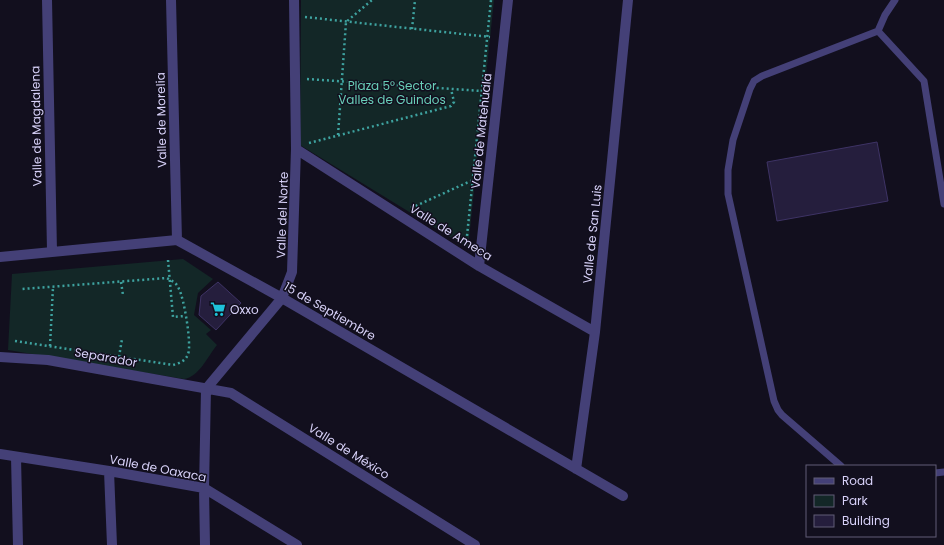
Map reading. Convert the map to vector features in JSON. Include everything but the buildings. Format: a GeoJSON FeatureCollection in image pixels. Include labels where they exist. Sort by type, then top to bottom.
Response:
{"type":"FeatureCollection","features":[{"type":"Feature","properties":{"kind":"street","name":"Valle de Magdalena"},"geometry":{"type":"LineString","coordinates":[[47,0],[52,251]]}},
{"type":"Feature","properties":{"kind":"street","name":"Valle de Morelia"},"geometry":{"type":"LineString","coordinates":[[171,0],[176,240]]}},
{"type":"Feature","properties":{"kind":"street","name":"Valle del Norte"},"geometry":{"type":"LineString","coordinates":[[206,389],[282,298],[290,282],[293,265],[296,149],[294,0]]}},
{"type":"Feature","properties":{"kind":"street","name":"Valle de Matehuala"},"geometry":{"type":"LineString","coordinates":[[479,266],[508,0]]}},
{"type":"Feature","properties":{"kind":"street","name":"Valle de San Luis"},"geometry":{"type":"LineString","coordinates":[[576,469],[595,332],[628,0]]}},
{"type":"Feature","properties":{"kind":"street","name":"Valle de Ameca"},"geometry":{"type":"LineString","coordinates":[[296,149],[479,266],[595,332]]}},
{"type":"Feature","properties":{"kind":"street"},"geometry":{"type":"LineString","coordinates":[[0,257],[176,240]]}},
{"type":"Feature","properties":{"kind":"street","name":"15 de Septiembre"},"geometry":{"type":"LineString","coordinates":[[176,240],[282,298],[623,496]]}},
{"type":"Feature","properties":{"kind":"street","name":"Separador"},"geometry":{"type":"LineString","coordinates":[[0,356],[48,360],[206,389]]}},
{"type":"Feature","properties":{"kind":"street"},"geometry":{"type":"LineString","coordinates":[[205,545],[204,488],[206,389]]}},
{"type":"Feature","properties":{"kind":"street","name":"Valle de México"},"geometry":{"type":"LineString","coordinates":[[206,389],[231,393],[475,545]]}},
{"type":"Feature","properties":{"kind":"street","name":"Valle de Oaxaca"},"geometry":{"type":"LineString","coordinates":[[0,454],[204,488],[297,545]]}},
{"type":"Feature","properties":{"kind":"street"},"geometry":{"type":"LineString","coordinates":[[16,456],[18,545]]}},
{"type":"Feature","properties":{"kind":"street"},"geometry":{"type":"LineString","coordinates":[[109,471],[112,545]]}},
{"type":"Feature","properties":{"kind":"lane"},"geometry":{"type":"LineString","coordinates":[[840,465],[782,415],[774,401],[728,194],[728,170],[733,140],[750,89],[754,82],[762,76],[878,31],[895,0]]}},
{"type":"Feature","properties":{"kind":"lane"},"geometry":{"type":"LineString","coordinates":[[878,31],[924,81],[944,204]]}},
{"type":"Feature","properties":{"kind":"path"},"geometry":{"type":"LineString","coordinates":[[338,135],[346,22],[372,0]]}},
{"type":"Feature","properties":{"kind":"path"},"geometry":{"type":"LineString","coordinates":[[412,29],[415,0]]}},
{"type":"Feature","properties":{"kind":"path"},"geometry":{"type":"LineString","coordinates":[[455,235],[465,239],[467,236],[491,0]]}},
{"type":"Feature","properties":{"kind":"path"},"geometry":{"type":"LineString","coordinates":[[305,15],[305,23]]}},
{"type":"Feature","properties":{"kind":"path"},"geometry":{"type":"LineString","coordinates":[[301,17],[490,37]]}},
{"type":"Feature","properties":{"kind":"path"},"geometry":{"type":"LineString","coordinates":[[305,76],[305,84]]}},
{"type":"Feature","properties":{"kind":"path"},"geometry":{"type":"LineString","coordinates":[[301,79],[484,91]]}},
{"type":"Feature","properties":{"kind":"path"},"geometry":{"type":"LineString","coordinates":[[308,143],[451,106],[454,102],[451,89]]}},
{"type":"Feature","properties":{"kind":"path"},"geometry":{"type":"LineString","coordinates":[[417,212],[410,208],[473,179]]}},
{"type":"Feature","properties":{"kind":"path"},"geometry":{"type":"LineString","coordinates":[[168,260],[173,317],[185,316]]}},
{"type":"Feature","properties":{"kind":"path"},"geometry":{"type":"LineString","coordinates":[[15,341],[173,365],[185,360],[189,354],[189,337],[182,297],[179,288],[174,282],[167,278],[22,289]]}},
{"type":"Feature","properties":{"kind":"path"},"geometry":{"type":"LineString","coordinates":[[121,282],[123,295]]}},
{"type":"Feature","properties":{"kind":"path"},"geometry":{"type":"LineString","coordinates":[[50,346],[53,287]]}},
{"type":"Feature","properties":{"kind":"path"},"geometry":{"type":"LineString","coordinates":[[119,357],[122,339]]}},
{"type":"Feature","properties":{"kind":"green space","name":"Plaza 5° Sector Valles de Guindos"},"geometry":{"type":"Polygon","coordinates":[[[301,0],[494,0],[468,248],[300,145],[301,0]]]}},
{"type":"Feature","properties":{"kind":"green space"},"geometry":{"type":"Polygon","coordinates":[[[183,259],[213,279],[198,293],[194,315],[211,330],[206,334],[217,345],[199,370],[189,377],[184,379],[8,350],[12,274],[183,259]]]}},
{"type":"Feature","properties":{"kind":"place","name":"Oxxo"},"geometry":{"type":"Point","coordinates":[218,309]}}]}
